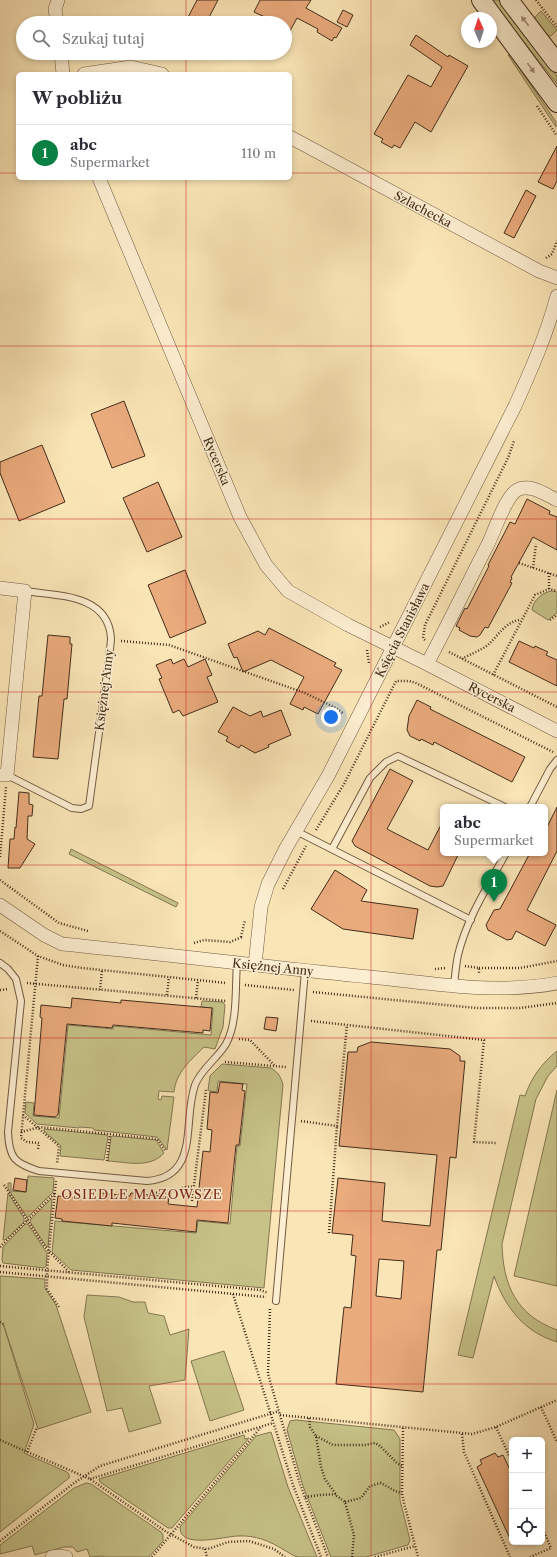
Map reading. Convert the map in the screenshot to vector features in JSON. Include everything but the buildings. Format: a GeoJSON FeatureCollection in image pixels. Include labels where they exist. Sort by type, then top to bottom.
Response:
{"type":"FeatureCollection","features":[{"type":"Feature","properties":{"kind":"main road"},"geometry":{"type":"LineString","coordinates":[[481,0],[557,104]]}},
{"type":"Feature","properties":{"kind":"main road"},"geometry":{"type":"LineString","coordinates":[[508,0],[557,63]]}},
{"type":"Feature","properties":{"kind":"street"},"geometry":{"type":"LineString","coordinates":[[56,16],[55,9],[58,0]]}},
{"type":"Feature","properties":{"kind":"street"},"geometry":{"type":"LineString","coordinates":[[62,60],[64,72]]}},
{"type":"Feature","properties":{"kind":"street"},"geometry":{"type":"LineString","coordinates":[[97,72],[131,67],[153,72]]}},
{"type":"Feature","properties":{"kind":"street","name":"Szlachecka"},"geometry":{"type":"LineString","coordinates":[[292,138],[539,271],[557,278]]}},
{"type":"Feature","properties":{"kind":"street","name":"Rycerska"},"geometry":{"type":"LineString","coordinates":[[100,180],[240,517],[266,565],[288,591],[348,625],[557,731]]}},
{"type":"Feature","properties":{"kind":"street","name":"Księcia Stanisława"},"geometry":{"type":"LineString","coordinates":[[255,965],[261,907],[268,884],[296,831],[328,776],[515,406],[535,361],[551,319],[557,296]]}},
{"type":"Feature","properties":{"kind":"street"},"geometry":{"type":"LineString","coordinates":[[427,664],[510,498],[516,490],[531,488],[557,500]]}},
{"type":"Feature","properties":{"kind":"street","name":"Księżnej Anny"},"geometry":{"type":"LineString","coordinates":[[0,588],[25,591]]}},
{"type":"Feature","properties":{"kind":"street"},"geometry":{"type":"LineString","coordinates":[[3,775],[25,591]]}},
{"type":"Feature","properties":{"kind":"street","name":"Księżnej Anny"},"geometry":{"type":"LineString","coordinates":[[0,905],[44,935],[62,944],[454,986],[506,989],[557,983]]}},
{"type":"Feature","properties":{"kind":"street"},"geometry":{"type":"LineString","coordinates":[[52,1557],[66,1557]]}},
{"type":"Feature","properties":{"kind":"lane","name":"Księżnej Anny"},"geometry":{"type":"LineString","coordinates":[[3,775],[72,808],[81,809],[89,806],[111,639],[109,627],[94,606],[80,599],[25,591]]}},
{"type":"Feature","properties":{"kind":"lane"},"geometry":{"type":"LineString","coordinates":[[332,849],[370,778],[386,762],[398,756],[499,804]]}},
{"type":"Feature","properties":{"kind":"lane"},"geometry":{"type":"LineString","coordinates":[[532,804],[550,769],[557,760]]}},
{"type":"Feature","properties":{"kind":"lane"},"geometry":{"type":"LineString","coordinates":[[296,831],[471,920]]}},
{"type":"Feature","properties":{"kind":"lane"},"geometry":{"type":"LineString","coordinates":[[454,986],[458,955],[471,920],[504,856]]}},
{"type":"Feature","properties":{"kind":"lane"},"geometry":{"type":"LineString","coordinates":[[0,963],[8,969],[16,979],[21,1012],[8,1138],[10,1153],[14,1160],[22,1165],[39,1171],[147,1181],[163,1178],[175,1170],[184,1156],[195,1085],[201,1074],[225,1046],[231,1033],[233,1025],[237,963]]}},
{"type":"Feature","properties":{"kind":"lane"},"geometry":{"type":"LineString","coordinates":[[272,1301],[292,1120],[305,971]]}},
{"type":"Feature","properties":{"kind":"path"},"geometry":{"type":"LineString","coordinates":[[536,0],[557,27]]}},
{"type":"Feature","properties":{"kind":"path"},"geometry":{"type":"LineString","coordinates":[[539,271],[542,260],[552,254],[557,241]]}},
{"type":"Feature","properties":{"kind":"path"},"geometry":{"type":"LineString","coordinates":[[533,568],[536,544]]}},
{"type":"Feature","properties":{"kind":"path"},"geometry":{"type":"LineString","coordinates":[[518,563],[557,576]]}},
{"type":"Feature","properties":{"kind":"path"},"geometry":{"type":"LineString","coordinates":[[549,573],[549,589]]}},
{"type":"Feature","properties":{"kind":"path"},"geometry":{"type":"LineString","coordinates":[[494,675],[521,620],[536,595],[549,589],[557,591]]}},
{"type":"Feature","properties":{"kind":"path"},"geometry":{"type":"LineString","coordinates":[[550,620],[557,615]]}},
{"type":"Feature","properties":{"kind":"path"},"geometry":{"type":"LineString","coordinates":[[462,659],[489,644],[494,637],[516,620],[521,620]]}},
{"type":"Feature","properties":{"kind":"path"},"geometry":{"type":"LineString","coordinates":[[111,639],[125,642],[169,645],[305,693],[336,708],[346,716]]}},
{"type":"Feature","properties":{"kind":"path"},"geometry":{"type":"LineString","coordinates":[[0,857],[3,775]]}},
{"type":"Feature","properties":{"kind":"path"},"geometry":{"type":"LineString","coordinates":[[0,931],[38,956],[63,965],[476,1008],[514,1008],[557,1003]]}},
{"type":"Feature","properties":{"kind":"path"},"geometry":{"type":"LineString","coordinates":[[38,956],[21,1132],[21,1138],[27,1142],[39,1143],[38,1149]]}},
{"type":"Feature","properties":{"kind":"path"},"geometry":{"type":"LineString","coordinates":[[479,968],[520,968],[557,961]]}},
{"type":"Feature","properties":{"kind":"path"},"geometry":{"type":"LineString","coordinates":[[100,990],[102,970]]}},
{"type":"Feature","properties":{"kind":"path"},"geometry":{"type":"LineString","coordinates":[[167,996],[169,977]]}},
{"type":"Feature","properties":{"kind":"path"},"geometry":{"type":"LineString","coordinates":[[196,998],[198,980]]}},
{"type":"Feature","properties":{"kind":"path"},"geometry":{"type":"LineString","coordinates":[[0,990],[29,983],[227,1001]]}},
{"type":"Feature","properties":{"kind":"path"},"geometry":{"type":"LineString","coordinates":[[300,1020],[484,1040],[474,1142],[497,1143]]}},
{"type":"Feature","properties":{"kind":"path"},"geometry":{"type":"LineString","coordinates":[[329,1233],[337,1126],[347,1025]]}},
{"type":"Feature","properties":{"kind":"path"},"geometry":{"type":"LineString","coordinates":[[235,1042],[238,1039],[250,1040],[275,1066]]}},
{"type":"Feature","properties":{"kind":"path"},"geometry":{"type":"LineString","coordinates":[[225,1056],[221,1061],[288,1067]]}},
{"type":"Feature","properties":{"kind":"path"},"geometry":{"type":"LineString","coordinates":[[192,1201],[206,1084]]}},
{"type":"Feature","properties":{"kind":"path"},"geometry":{"type":"LineString","coordinates":[[23,1115],[59,1146],[50,1252],[47,1270],[47,1289],[59,1307]]}},
{"type":"Feature","properties":{"kind":"path"},"geometry":{"type":"LineString","coordinates":[[292,1120],[337,1126]]}},
{"type":"Feature","properties":{"kind":"path"},"geometry":{"type":"LineString","coordinates":[[8,1138],[36,1127],[157,1139],[165,1150]]}},
{"type":"Feature","properties":{"kind":"path"},"geometry":{"type":"LineString","coordinates":[[107,1161],[110,1134]]}},
{"type":"Feature","properties":{"kind":"path"},"geometry":{"type":"LineString","coordinates":[[4,1185],[50,1252],[70,1272]]}},
{"type":"Feature","properties":{"kind":"path"},"geometry":{"type":"LineString","coordinates":[[0,1247],[55,1193]]}},
{"type":"Feature","properties":{"kind":"path"},"geometry":{"type":"LineString","coordinates":[[0,1266],[260,1290],[267,1292],[272,1301],[268,1370],[300,1484],[328,1557]]}},
{"type":"Feature","properties":{"kind":"path"},"geometry":{"type":"LineString","coordinates":[[0,1272],[267,1297]]}},
{"type":"Feature","properties":{"kind":"path"},"geometry":{"type":"LineString","coordinates":[[233,1294],[293,1485],[321,1557]]}},
{"type":"Feature","properties":{"kind":"path"},"geometry":{"type":"LineString","coordinates":[[280,1415],[472,1434],[496,1427],[557,1400]]}},
{"type":"Feature","properties":{"kind":"path"},"geometry":{"type":"LineString","coordinates":[[541,1407],[557,1442]]}},
{"type":"Feature","properties":{"kind":"path"},"geometry":{"type":"LineString","coordinates":[[0,1541],[74,1483],[107,1462],[279,1411]]}},
{"type":"Feature","properties":{"kind":"path"},"geometry":{"type":"LineString","coordinates":[[309,1418],[310,1427],[316,1436],[321,1467],[325,1479],[336,1494],[345,1502],[354,1535],[352,1557]]}},
{"type":"Feature","properties":{"kind":"path"},"geometry":{"type":"LineString","coordinates":[[90,1479],[274,1423]]}},
{"type":"Feature","properties":{"kind":"path"},"geometry":{"type":"LineString","coordinates":[[27,1452],[37,1427]]}},
{"type":"Feature","properties":{"kind":"path"},"geometry":{"type":"LineString","coordinates":[[152,1557],[261,1427]]}},
{"type":"Feature","properties":{"kind":"path"},"geometry":{"type":"LineString","coordinates":[[496,1427],[509,1455]]}},
{"type":"Feature","properties":{"kind":"path"},"geometry":{"type":"LineString","coordinates":[[403,1428],[402,1493],[418,1557]]}},
{"type":"Feature","properties":{"kind":"path"},"geometry":{"type":"LineString","coordinates":[[462,1434],[464,1452],[510,1557]]}},
{"type":"Feature","properties":{"kind":"path"},"geometry":{"type":"LineString","coordinates":[[316,1436],[333,1446],[365,1445],[375,1443],[402,1466]]}},
{"type":"Feature","properties":{"kind":"path"},"geometry":{"type":"LineString","coordinates":[[0,1440],[90,1479],[172,1535],[194,1547],[205,1549],[228,1542],[249,1541],[274,1549],[285,1557]]}},
{"type":"Feature","properties":{"kind":"path"},"geometry":{"type":"LineString","coordinates":[[345,1502],[361,1498],[370,1486],[381,1482],[388,1486],[391,1490],[402,1493]]}},
{"type":"Feature","properties":{"kind":"path"},"geometry":{"type":"LineString","coordinates":[[305,1497],[336,1494]]}},
{"type":"Feature","properties":{"kind":"path"},"geometry":{"type":"LineString","coordinates":[[530,1557],[551,1548],[545,1534]]}},
{"type":"Feature","properties":{"kind":"path"},"geometry":{"type":"LineString","coordinates":[[375,1557],[415,1546]]}},
{"type":"Feature","properties":{"kind":"path"},"geometry":{"type":"LineString","coordinates":[[205,1549],[207,1557]]}},
{"type":"Feature","properties":{"kind":"shaded area"},"geometry":{"type":"Polygon","coordinates":[[[491,0],[499,0],[557,76],[557,84],[491,0]]]}},
{"type":"Feature","properties":{"kind":"shaded area"},"geometry":{"type":"Polygon","coordinates":[[[541,11],[557,30],[551,36],[548,36],[535,19],[541,11]]]}},
{"type":"Feature","properties":{"kind":"shaded area"},"geometry":{"type":"Polygon","coordinates":[[[508,55],[511,56],[556,122],[556,127],[508,55]]]}},
{"type":"Feature","properties":{"kind":"shaded area"},"geometry":{"type":"Polygon","coordinates":[[[552,591],[557,592],[557,613],[548,620],[532,610],[534,603],[539,597],[552,591]]]}},
{"type":"Feature","properties":{"kind":"shaded area"},"geometry":{"type":"Polygon","coordinates":[[[71,849],[178,903],[176,907],[69,854],[71,849]]]}},
{"type":"Feature","properties":{"kind":"shaded area"},"geometry":{"type":"Polygon","coordinates":[[[202,1001],[223,1002],[225,1005],[223,1027],[215,1049],[204,1047],[189,1062],[178,1078],[174,1092],[159,1091],[158,1099],[161,1100],[162,1096],[174,1097],[167,1150],[157,1137],[94,1130],[93,1128],[37,1124],[25,1113],[26,1102],[34,1103],[33,1116],[59,1118],[68,1025],[113,1029],[114,1026],[211,1035],[213,1008],[201,1007],[202,1001]]]}},
{"type":"Feature","properties":{"kind":"shaded area"},"geometry":{"type":"Polygon","coordinates":[[[557,1051],[557,1066],[548,1076],[536,1099],[502,1244],[505,1273],[514,1297],[531,1316],[543,1324],[557,1330],[557,1342],[545,1338],[535,1332],[517,1317],[504,1298],[494,1276],[473,1358],[458,1355],[520,1095],[525,1096],[530,1083],[538,1071],[557,1051]]]}},
{"type":"Feature","properties":{"kind":"shaded area"},"geometry":{"type":"Polygon","coordinates":[[[222,1064],[271,1068],[279,1075],[283,1085],[264,1288],[71,1270],[52,1252],[55,1221],[196,1233],[198,1221],[230,1224],[237,1146],[240,1146],[247,1084],[218,1081],[217,1092],[208,1090],[210,1076],[222,1064]]]}},
{"type":"Feature","properties":{"kind":"shaded area"},"geometry":{"type":"Polygon","coordinates":[[[557,1090],[557,1286],[514,1276],[557,1090]]]}},
{"type":"Feature","properties":{"kind":"shaded area"},"geometry":{"type":"Polygon","coordinates":[[[44,1129],[107,1135],[108,1137],[104,1160],[60,1156],[61,1146],[44,1131],[44,1129]]]}},
{"type":"Feature","properties":{"kind":"shaded area"},"geometry":{"type":"Polygon","coordinates":[[[112,1136],[156,1140],[164,1153],[158,1158],[145,1163],[108,1161],[112,1136]]]}},
{"type":"Feature","properties":{"kind":"shaded area"},"geometry":{"type":"Polygon","coordinates":[[[28,1176],[54,1178],[53,1192],[27,1217],[8,1189],[8,1183],[11,1183],[11,1191],[26,1192],[28,1176]]]}},
{"type":"Feature","properties":{"kind":"shaded area"},"geometry":{"type":"Polygon","coordinates":[[[8,1193],[24,1218],[24,1222],[5,1240],[3,1240],[8,1193]]]}},
{"type":"Feature","properties":{"kind":"shaded area"},"geometry":{"type":"Polygon","coordinates":[[[51,1199],[48,1247],[30,1222],[31,1219],[51,1199]]]}},
{"type":"Feature","properties":{"kind":"shaded area"},"geometry":{"type":"Polygon","coordinates":[[[25,1224],[28,1224],[47,1253],[46,1266],[44,1268],[3,1263],[3,1247],[25,1224]]]}},
{"type":"Feature","properties":{"kind":"shaded area"},"geometry":{"type":"Polygon","coordinates":[[[0,1276],[45,1279],[45,1288],[56,1305],[91,1412],[38,1429],[3,1323],[34,1424],[24,1453],[67,1472],[69,1474],[69,1478],[0,1532],[0,1276]]]}},
{"type":"Feature","properties":{"kind":"shaded area"},"geometry":{"type":"Polygon","coordinates":[[[87,1295],[119,1297],[133,1302],[145,1302],[148,1313],[164,1316],[170,1335],[189,1329],[185,1380],[149,1386],[161,1423],[129,1432],[122,1408],[107,1411],[84,1317],[87,1295]]]}},
{"type":"Feature","properties":{"kind":"shaded area"},"geometry":{"type":"Polygon","coordinates":[[[224,1351],[244,1410],[210,1421],[191,1361],[224,1351]]]}},
{"type":"Feature","properties":{"kind":"shaded area"},"geometry":{"type":"Polygon","coordinates":[[[296,1420],[394,1430],[400,1439],[400,1500],[410,1540],[408,1545],[366,1557],[331,1557],[303,1486],[287,1430],[290,1421],[296,1420]]]}},
{"type":"Feature","properties":{"kind":"shaded area"},"geometry":{"type":"Polygon","coordinates":[[[271,1432],[288,1487],[317,1557],[298,1557],[268,1541],[250,1536],[195,1540],[187,1538],[182,1534],[180,1527],[256,1436],[271,1432]]]}},
{"type":"Feature","properties":{"kind":"shaded area"},"geometry":{"type":"Polygon","coordinates":[[[244,1435],[245,1439],[249,1438],[172,1528],[168,1528],[100,1482],[99,1479],[244,1435]]]}},
{"type":"Feature","properties":{"kind":"shaded area"},"geometry":{"type":"Polygon","coordinates":[[[86,1483],[91,1484],[161,1532],[163,1535],[163,1541],[149,1557],[90,1557],[87,1549],[77,1552],[73,1547],[64,1547],[35,1555],[32,1546],[0,1554],[0,1545],[74,1488],[86,1483]]]}},
{"type":"Feature","properties":{"kind":"place","name":"abc"},"geometry":{"type":"Point","coordinates":[494,902]}},
{"type":"Feature","properties":{"kind":"district","name":"OSIEDLE MAZOWSZE"},"geometry":{"type":"Point","coordinates":[142,1194]}}]}
